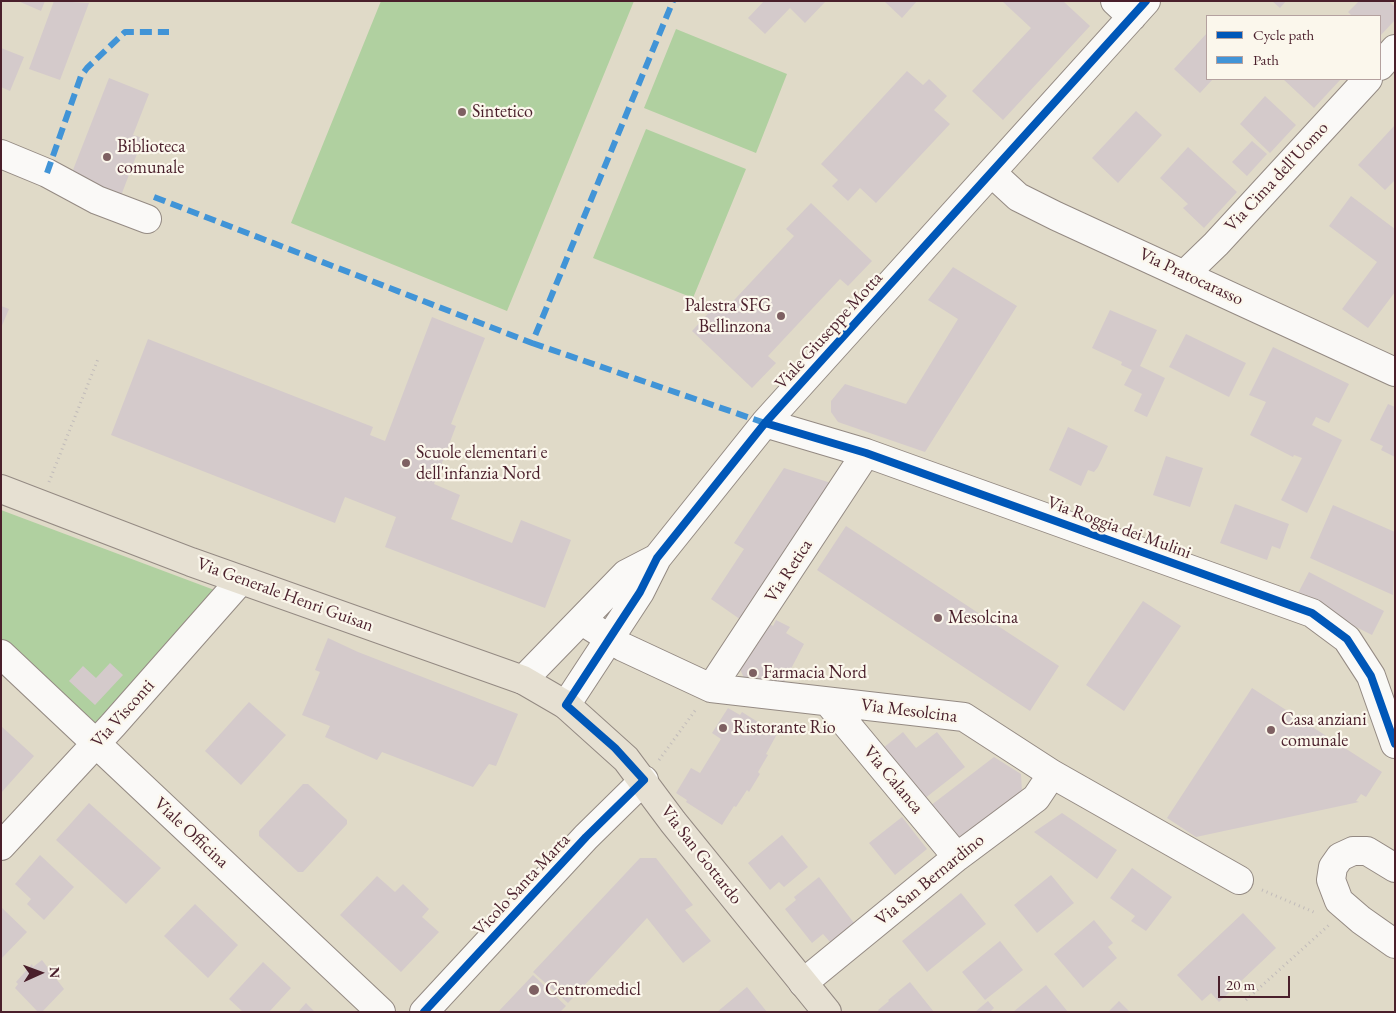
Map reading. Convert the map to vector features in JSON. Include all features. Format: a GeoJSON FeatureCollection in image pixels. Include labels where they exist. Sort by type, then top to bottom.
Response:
{"type":"FeatureCollection","features":[{"type":"Feature","properties":{"kind":"main road","name":"Via Generale Henri Guisan"},"geometry":{"type":"LineString","coordinates":[[1,489],[241,580],[523,680],[566,705]]}},
{"type":"Feature","properties":{"kind":"main road","name":"Via San Gottardo"},"geometry":{"type":"LineString","coordinates":[[566,705],[615,748],[644,780],[673,822],[827,1012]]}},
{"type":"Feature","properties":{"kind":"street","name":"Viale Giuseppe Motta"},"geometry":{"type":"LineString","coordinates":[[566,705],[640,592],[657,558],[765,423],[992,173],[1131,6]]}},
{"type":"Feature","properties":{"kind":"street"},"geometry":{"type":"LineString","coordinates":[[1381,65],[1395,49]]}},
{"type":"Feature","properties":{"kind":"street","name":"Via Cima dell'Uomo"},"geometry":{"type":"LineString","coordinates":[[1185,274],[1216,244],[1367,80]]}},
{"type":"Feature","properties":{"kind":"street"},"geometry":{"type":"LineString","coordinates":[[1,154],[47,173],[97,200],[146,219]]}},
{"type":"Feature","properties":{"kind":"street","name":"Via Pratocarasso"},"geometry":{"type":"LineString","coordinates":[[992,173],[1018,197],[1395,372]]}},
{"type":"Feature","properties":{"kind":"street","name":"Via Roggia dei Mulini"},"geometry":{"type":"LineString","coordinates":[[765,423],[866,453],[1312,613],[1346,639],[1370,676],[1395,744]]}},
{"type":"Feature","properties":{"kind":"street","name":"Via Retica"},"geometry":{"type":"LineString","coordinates":[[711,688],[866,453]]}},
{"type":"Feature","properties":{"kind":"street","name":"Viale Giuseppe Motta"},"geometry":{"type":"LineString","coordinates":[[523,680],[626,574],[657,558]]}},
{"type":"Feature","properties":{"kind":"street","name":"Via Visconti"},"geometry":{"type":"LineString","coordinates":[[1,846],[96,744],[241,580]]}},
{"type":"Feature","properties":{"kind":"street","name":"Via Mesolcina"},"geometry":{"type":"LineString","coordinates":[[582,621],[609,640],[711,688],[964,717],[1052,774],[1239,880]]}},
{"type":"Feature","properties":{"kind":"street","name":"Viale Officina"},"geometry":{"type":"LineString","coordinates":[[1,654],[381,1012]]}},
{"type":"Feature","properties":{"kind":"street","name":"Via Calanca"},"geometry":{"type":"LineString","coordinates":[[828,702],[957,857]]}},
{"type":"Feature","properties":{"kind":"street","name":"Via San Bernardino"},"geometry":{"type":"LineString","coordinates":[[803,983],[957,857],[1036,798],[1052,774]]}},
{"type":"Feature","properties":{"kind":"street","name":"Vicolo Santa Marta"},"geometry":{"type":"LineString","coordinates":[[424,1012],[592,830],[644,780]]}},
{"type":"Feature","properties":{"kind":"street"},"geometry":{"type":"LineString","coordinates":[[1395,868],[1367,851],[1353,850],[1340,857],[1333,867],[1331,880],[1341,914],[1395,944]]}},
{"type":"Feature","properties":{"kind":"path"},"geometry":{"type":"LineString","coordinates":[[41,503],[98,359]]}},
{"type":"Feature","properties":{"kind":"path"},"geometry":{"type":"LineString","coordinates":[[644,780],[711,688]]}},
{"type":"Feature","properties":{"kind":"path"},"geometry":{"type":"LineString","coordinates":[[1239,880],[1341,914],[1246,1000]]}},
{"type":"Feature","properties":{"kind":"green space","name":"Sintetico"},"geometry":{"type":"Polygon","coordinates":[[[381,1],[634,1],[507,311],[291,223],[381,1]]]}},
{"type":"Feature","properties":{"kind":"green space"},"geometry":{"type":"Polygon","coordinates":[[[676,29],[787,74],[756,153],[644,108],[676,29]]]}},
{"type":"Feature","properties":{"kind":"green space"},"geometry":{"type":"Polygon","coordinates":[[[646,129],[746,169],[693,298],[593,258],[646,129]]]}},
{"type":"Feature","properties":{"kind":"green space"},"geometry":{"type":"Polygon","coordinates":[[[1,510],[225,594],[86,742],[1,655],[1,510]]]}},
{"type":"Feature","properties":{"kind":"building"},"geometry":{"type":"Polygon","coordinates":[[[18,1],[45,1],[41,11],[18,1]]]}},
{"type":"Feature","properties":{"kind":"building"},"geometry":{"type":"Polygon","coordinates":[[[54,1],[89,3],[60,80],[29,69],[54,1]]]}},
{"type":"Feature","properties":{"kind":"building"},"geometry":{"type":"Polygon","coordinates":[[[764,1],[826,1],[805,23],[790,8],[765,34],[748,18],[764,1]]]}},
{"type":"Feature","properties":{"kind":"building"},"geometry":{"type":"Polygon","coordinates":[[[884,1],[917,1],[902,18],[884,1]]]}},
{"type":"Feature","properties":{"kind":"building"},"geometry":{"type":"Polygon","coordinates":[[[1002,1],[1063,1],[1090,26],[1003,120],[972,91],[1031,28],[1002,1]]]}},
{"type":"Feature","properties":{"kind":"building"},"geometry":{"type":"Polygon","coordinates":[[[1272,1],[1286,1],[1280,8],[1272,1]]]}},
{"type":"Feature","properties":{"kind":"building"},"geometry":{"type":"Polygon","coordinates":[[[1359,1],[1389,1],[1395,7],[1395,20],[1381,35],[1381,15],[1351,15],[1348,12],[1359,1]]]}},
{"type":"Feature","properties":{"kind":"building"},"geometry":{"type":"Polygon","coordinates":[[[1206,34],[1206,80],[1212,80],[1200,93],[1174,69],[1206,34]]]}},
{"type":"Feature","properties":{"kind":"building"},"geometry":{"type":"Polygon","coordinates":[[[1,48],[24,57],[10,91],[1,87],[1,48]]]}},
{"type":"Feature","properties":{"kind":"building"},"geometry":{"type":"Polygon","coordinates":[[[907,71],[923,85],[929,79],[947,96],[934,110],[950,124],[876,203],[860,188],[848,201],[832,186],[838,180],[821,164],[907,71]]]}},
{"type":"Feature","properties":{"kind":"building","name":"Biblioteca comunale"},"geometry":{"type":"Polygon","coordinates":[[[109,78],[149,94],[133,135],[143,138],[119,201],[71,175],[109,78]]]}},
{"type":"Feature","properties":{"kind":"building"},"geometry":{"type":"Polygon","coordinates":[[[1284,80],[1340,80],[1314,108],[1284,80]]]}},
{"type":"Feature","properties":{"kind":"building"},"geometry":{"type":"Polygon","coordinates":[[[1265,96],[1296,125],[1270,153],[1240,124],[1265,96]]]}},
{"type":"Feature","properties":{"kind":"building"},"geometry":{"type":"Polygon","coordinates":[[[1136,111],[1162,135],[1118,183],[1092,158],[1136,111]]]}},
{"type":"Feature","properties":{"kind":"building"},"geometry":{"type":"Polygon","coordinates":[[[1395,125],[1395,180],[1385,190],[1358,165],[1395,125]]]}},
{"type":"Feature","properties":{"kind":"building"},"geometry":{"type":"Polygon","coordinates":[[[1252,141],[1267,154],[1247,176],[1232,162],[1252,141]]]}},
{"type":"Feature","properties":{"kind":"building"},"geometry":{"type":"Polygon","coordinates":[[[1188,147],[1237,192],[1204,228],[1183,208],[1188,204],[1160,178],[1188,147]]]}},
{"type":"Feature","properties":{"kind":"building"},"geometry":{"type":"Polygon","coordinates":[[[1351,196],[1395,229],[1395,292],[1368,328],[1342,309],[1377,262],[1329,226],[1351,196]]]}},
{"type":"Feature","properties":{"kind":"building"},"geometry":{"type":"Polygon","coordinates":[[[811,203],[872,261],[848,286],[840,279],[768,356],[776,363],[752,388],[692,331],[715,306],[722,313],[794,236],[786,229],[811,203]]]}},
{"type":"Feature","properties":{"kind":"building"},"geometry":{"type":"Polygon","coordinates":[[[953,267],[1017,306],[925,452],[838,422],[831,412],[831,401],[845,384],[906,404],[958,319],[928,300],[953,267]]]}},
{"type":"Feature","properties":{"kind":"building"},"geometry":{"type":"Polygon","coordinates":[[[1,306],[9,309],[1,328],[1,306]]]}},
{"type":"Feature","properties":{"kind":"building"},"geometry":{"type":"Polygon","coordinates":[[[1110,310],[1157,330],[1140,366],[1165,378],[1147,417],[1134,411],[1142,394],[1124,385],[1132,370],[1121,365],[1122,362],[1092,348],[1110,310]]]}},
{"type":"Feature","properties":{"kind":"building"},"geometry":{"type":"Polygon","coordinates":[[[432,317],[485,338],[451,424],[456,426],[434,484],[460,495],[451,519],[512,543],[521,520],[571,540],[545,608],[385,547],[396,517],[345,497],[335,523],[111,435],[148,339],[373,427],[370,435],[385,441],[432,317]]]}},
{"type":"Feature","properties":{"kind":"building"},"geometry":{"type":"Polygon","coordinates":[[[1186,334],[1246,363],[1229,397],[1169,367],[1186,334]]]}},
{"type":"Feature","properties":{"kind":"building"},"geometry":{"type":"Polygon","coordinates":[[[1273,347],[1349,384],[1329,423],[1316,417],[1312,425],[1342,440],[1307,513],[1281,500],[1302,458],[1294,455],[1293,457],[1250,435],[1266,402],[1249,395],[1273,347]]]}},
{"type":"Feature","properties":{"kind":"building"},"geometry":{"type":"Polygon","coordinates":[[[1388,404],[1395,407],[1395,457],[1381,450],[1383,446],[1370,440],[1388,404]]]}},
{"type":"Feature","properties":{"kind":"building"},"geometry":{"type":"Polygon","coordinates":[[[1068,427],[1108,446],[1098,467],[1094,472],[1088,470],[1081,486],[1049,470],[1068,427]]]}},
{"type":"Feature","properties":{"kind":"building"},"geometry":{"type":"Polygon","coordinates":[[[1166,456],[1203,468],[1190,507],[1153,495],[1166,456]]]}},
{"type":"Feature","properties":{"kind":"building"},"geometry":{"type":"Polygon","coordinates":[[[784,468],[831,483],[762,584],[767,588],[744,622],[711,599],[744,549],[734,543],[784,468]]]}},
{"type":"Feature","properties":{"kind":"building"},"geometry":{"type":"Polygon","coordinates":[[[1235,504],[1289,524],[1280,549],[1272,546],[1267,560],[1220,543],[1235,504]]]}},
{"type":"Feature","properties":{"kind":"building"},"geometry":{"type":"Polygon","coordinates":[[[1333,505],[1395,532],[1393,595],[1310,558],[1333,505]]]}},
{"type":"Feature","properties":{"kind":"building","name":"Mesolcina"},"geometry":{"type":"Polygon","coordinates":[[[846,526],[1059,666],[1030,711],[817,570],[846,526]]]}},
{"type":"Feature","properties":{"kind":"building"},"geometry":{"type":"Polygon","coordinates":[[[1309,572],[1384,611],[1372,635],[1296,597],[1309,572]]]}},
{"type":"Feature","properties":{"kind":"building"},"geometry":{"type":"Polygon","coordinates":[[[1143,601],[1181,626],[1124,711],[1086,685],[1143,601]]]}},
{"type":"Feature","properties":{"kind":"building"},"geometry":{"type":"Polygon","coordinates":[[[763,620],[773,626],[776,620],[790,627],[786,633],[804,644],[784,682],[744,678],[736,660],[763,620]]]}},
{"type":"Feature","properties":{"kind":"building"},"geometry":{"type":"Polygon","coordinates":[[[328,638],[358,652],[518,714],[496,766],[489,764],[473,787],[382,752],[377,760],[325,737],[330,726],[302,715],[320,672],[315,670],[328,638]]]}},
{"type":"Feature","properties":{"kind":"building"},"geometry":{"type":"Polygon","coordinates":[[[110,663],[123,675],[95,705],[69,681],[83,666],[96,678],[110,663]]]}},
{"type":"Feature","properties":{"kind":"building","name":"Casa anziani comunale"},"geometry":{"type":"Polygon","coordinates":[[[1252,688],[1382,772],[1366,797],[1361,794],[1356,801],[1359,802],[1196,837],[1167,818],[1252,688]]]}},
{"type":"Feature","properties":{"kind":"building"},"geometry":{"type":"Polygon","coordinates":[[[249,702],[286,735],[241,785],[205,751],[249,702]]]}},
{"type":"Feature","properties":{"kind":"building"},"geometry":{"type":"Polygon","coordinates":[[[728,708],[740,715],[742,712],[777,734],[758,772],[760,774],[749,792],[747,790],[722,825],[686,802],[687,800],[676,793],[691,768],[700,773],[721,739],[712,733],[728,708]]]}},
{"type":"Feature","properties":{"kind":"building"},"geometry":{"type":"Polygon","coordinates":[[[1,726],[34,756],[1,793],[1,726]]]}},
{"type":"Feature","properties":{"kind":"building"},"geometry":{"type":"Polygon","coordinates":[[[903,732],[916,748],[937,732],[965,767],[924,799],[883,748],[903,732]]]}},
{"type":"Feature","properties":{"kind":"building"},"geometry":{"type":"Polygon","coordinates":[[[994,757],[1021,774],[1022,792],[958,842],[930,806],[994,757]]]}},
{"type":"Feature","properties":{"kind":"building"},"geometry":{"type":"Polygon","coordinates":[[[303,784],[308,784],[347,820],[347,824],[303,872],[298,872],[259,836],[259,831],[303,784]]]}},
{"type":"Feature","properties":{"kind":"building"},"geometry":{"type":"Polygon","coordinates":[[[89,803],[161,868],[126,904],[56,840],[89,803]]]}},
{"type":"Feature","properties":{"kind":"building"},"geometry":{"type":"Polygon","coordinates":[[[1062,813],[1117,850],[1097,879],[1034,832],[1062,813]]]}},
{"type":"Feature","properties":{"kind":"building"},"geometry":{"type":"Polygon","coordinates":[[[902,817],[927,849],[895,875],[869,843],[902,817]]]}},
{"type":"Feature","properties":{"kind":"building"},"geometry":{"type":"Polygon","coordinates":[[[782,835],[808,867],[784,887],[779,882],[770,890],[748,863],[782,835]]]}},
{"type":"Feature","properties":{"kind":"building"},"geometry":{"type":"Polygon","coordinates":[[[40,855],[74,887],[44,920],[27,904],[31,899],[15,884],[40,855]]]}},
{"type":"Feature","properties":{"kind":"building"},"geometry":{"type":"Polygon","coordinates":[[[640,858],[656,858],[693,905],[685,910],[711,941],[683,963],[647,918],[568,1003],[533,972],[640,858]]]}},
{"type":"Feature","properties":{"kind":"building"},"geometry":{"type":"Polygon","coordinates":[[[1132,868],[1172,897],[1146,931],[1131,921],[1135,916],[1110,898],[1132,868]]]}},
{"type":"Feature","properties":{"kind":"building"},"geometry":{"type":"Polygon","coordinates":[[[1051,875],[1074,903],[1037,933],[1014,905],[1051,875]]]}},
{"type":"Feature","properties":{"kind":"building"},"geometry":{"type":"Polygon","coordinates":[[[377,876],[395,892],[403,884],[429,909],[422,917],[439,932],[401,972],[340,915],[377,876]]]}},
{"type":"Feature","properties":{"kind":"building"},"geometry":{"type":"Polygon","coordinates":[[[819,877],[854,923],[830,942],[823,934],[812,943],[785,909],[796,900],[794,897],[819,877]]]}},
{"type":"Feature","properties":{"kind":"building"},"geometry":{"type":"Polygon","coordinates":[[[961,893],[986,924],[927,972],[902,941],[961,893]]]}},
{"type":"Feature","properties":{"kind":"building"},"geometry":{"type":"Polygon","coordinates":[[[195,904],[238,945],[208,978],[164,936],[195,904]]]}},
{"type":"Feature","properties":{"kind":"building"},"geometry":{"type":"Polygon","coordinates":[[[1,907],[27,932],[1,959],[1,907]]]}},
{"type":"Feature","properties":{"kind":"building"},"geometry":{"type":"Polygon","coordinates":[[[1243,913],[1276,948],[1219,1002],[1211,993],[1202,1001],[1177,975],[1243,913]]]}},
{"type":"Feature","properties":{"kind":"building"},"geometry":{"type":"Polygon","coordinates":[[[1094,920],[1113,943],[1108,947],[1117,958],[1083,988],[1054,954],[1094,920]]]}},
{"type":"Feature","properties":{"kind":"building"},"geometry":{"type":"Polygon","coordinates":[[[1000,941],[1023,970],[985,1000],[962,972],[1000,941]]]}},
{"type":"Feature","properties":{"kind":"building"},"geometry":{"type":"Polygon","coordinates":[[[42,960],[64,989],[42,1012],[38,1012],[15,988],[18,984],[16,982],[32,964],[33,967],[42,960]]]}},
{"type":"Feature","properties":{"kind":"building"},"geometry":{"type":"Polygon","coordinates":[[[263,962],[291,988],[269,1012],[243,1012],[229,999],[263,962]]]}},
{"type":"Feature","properties":{"kind":"building","name":"Centromedicl"},"geometry":{"type":"Polygon","coordinates":[[[533,975],[566,1006],[560,1012],[498,1012],[533,975]]]}},
{"type":"Feature","properties":{"kind":"building"},"geometry":{"type":"Polygon","coordinates":[[[910,982],[934,1012],[879,1012],[878,1010],[888,1000],[910,982]]]}},
{"type":"Feature","properties":{"kind":"building"},"geometry":{"type":"Polygon","coordinates":[[[1046,985],[1068,1012],[1013,1012],[1046,985]]]}},
{"type":"Feature","properties":{"kind":"building"},"geometry":{"type":"Polygon","coordinates":[[[747,987],[767,1012],[717,1012],[747,987]]]}},
{"type":"Feature","properties":{"kind":"building"},"geometry":{"type":"Polygon","coordinates":[[[988,1001],[994,1008],[990,1012],[975,1012],[988,1001]]]}},
{"type":"Feature","properties":{"kind":"building"},"geometry":{"type":"Polygon","coordinates":[[[1119,1001],[1130,1012],[1108,1012],[1119,1001]]]}},
{"type":"Feature","properties":{"kind":"building"},"geometry":{"type":"Polygon","coordinates":[[[306,1003],[315,1012],[298,1012],[306,1003]]]}},
{"type":"Feature","properties":{"kind":"marked path"},"geometry":{"type":"LineString","coordinates":[[154,197],[532,343],[673,1]]}},
{"type":"Feature","properties":{"kind":"marked path"},"geometry":{"type":"LineString","coordinates":[[47,173],[81,76],[87,68],[125,32],[169,32]]}},
{"type":"Feature","properties":{"kind":"marked path"},"geometry":{"type":"LineString","coordinates":[[532,343],[765,423]]}},
{"type":"Feature","properties":{"kind":"cycle path"},"geometry":{"type":"LineString","coordinates":[[424,1012],[586,837],[644,780],[615,748],[566,705],[640,592],[657,558],[765,423],[1146,1]]}},
{"type":"Feature","properties":{"kind":"cycle path"},"geometry":{"type":"LineString","coordinates":[[765,423],[866,453],[1312,613],[1347,639],[1371,676],[1395,744]]}},
{"type":"Feature","properties":{"kind":"place","name":"Sintetico"},"geometry":{"type":"Point","coordinates":[462,112]}},
{"type":"Feature","properties":{"kind":"place","name":"Biblioteca comunale"},"geometry":{"type":"Point","coordinates":[107,157]}},
{"type":"Feature","properties":{"kind":"place","name":"Palestra SFG Bellinzona"},"geometry":{"type":"Point","coordinates":[781,316]}},
{"type":"Feature","properties":{"kind":"place","name":"Scuole elementari e dell'infanzia Nord"},"geometry":{"type":"Point","coordinates":[406,463]}},
{"type":"Feature","properties":{"kind":"place","name":"Mesolcina"},"geometry":{"type":"Point","coordinates":[938,618]}},
{"type":"Feature","properties":{"kind":"place","name":"Farmacia Nord"},"geometry":{"type":"Point","coordinates":[753,673]}},
{"type":"Feature","properties":{"kind":"place","name":"Ristorante Rio"},"geometry":{"type":"Point","coordinates":[723,728]}},
{"type":"Feature","properties":{"kind":"place","name":"Casa anziani comunale"},"geometry":{"type":"Point","coordinates":[1271,730]}},
{"type":"Feature","properties":{"kind":"place","name":"Centromedicl"},"geometry":{"type":"Point","coordinates":[534,990]}}]}
